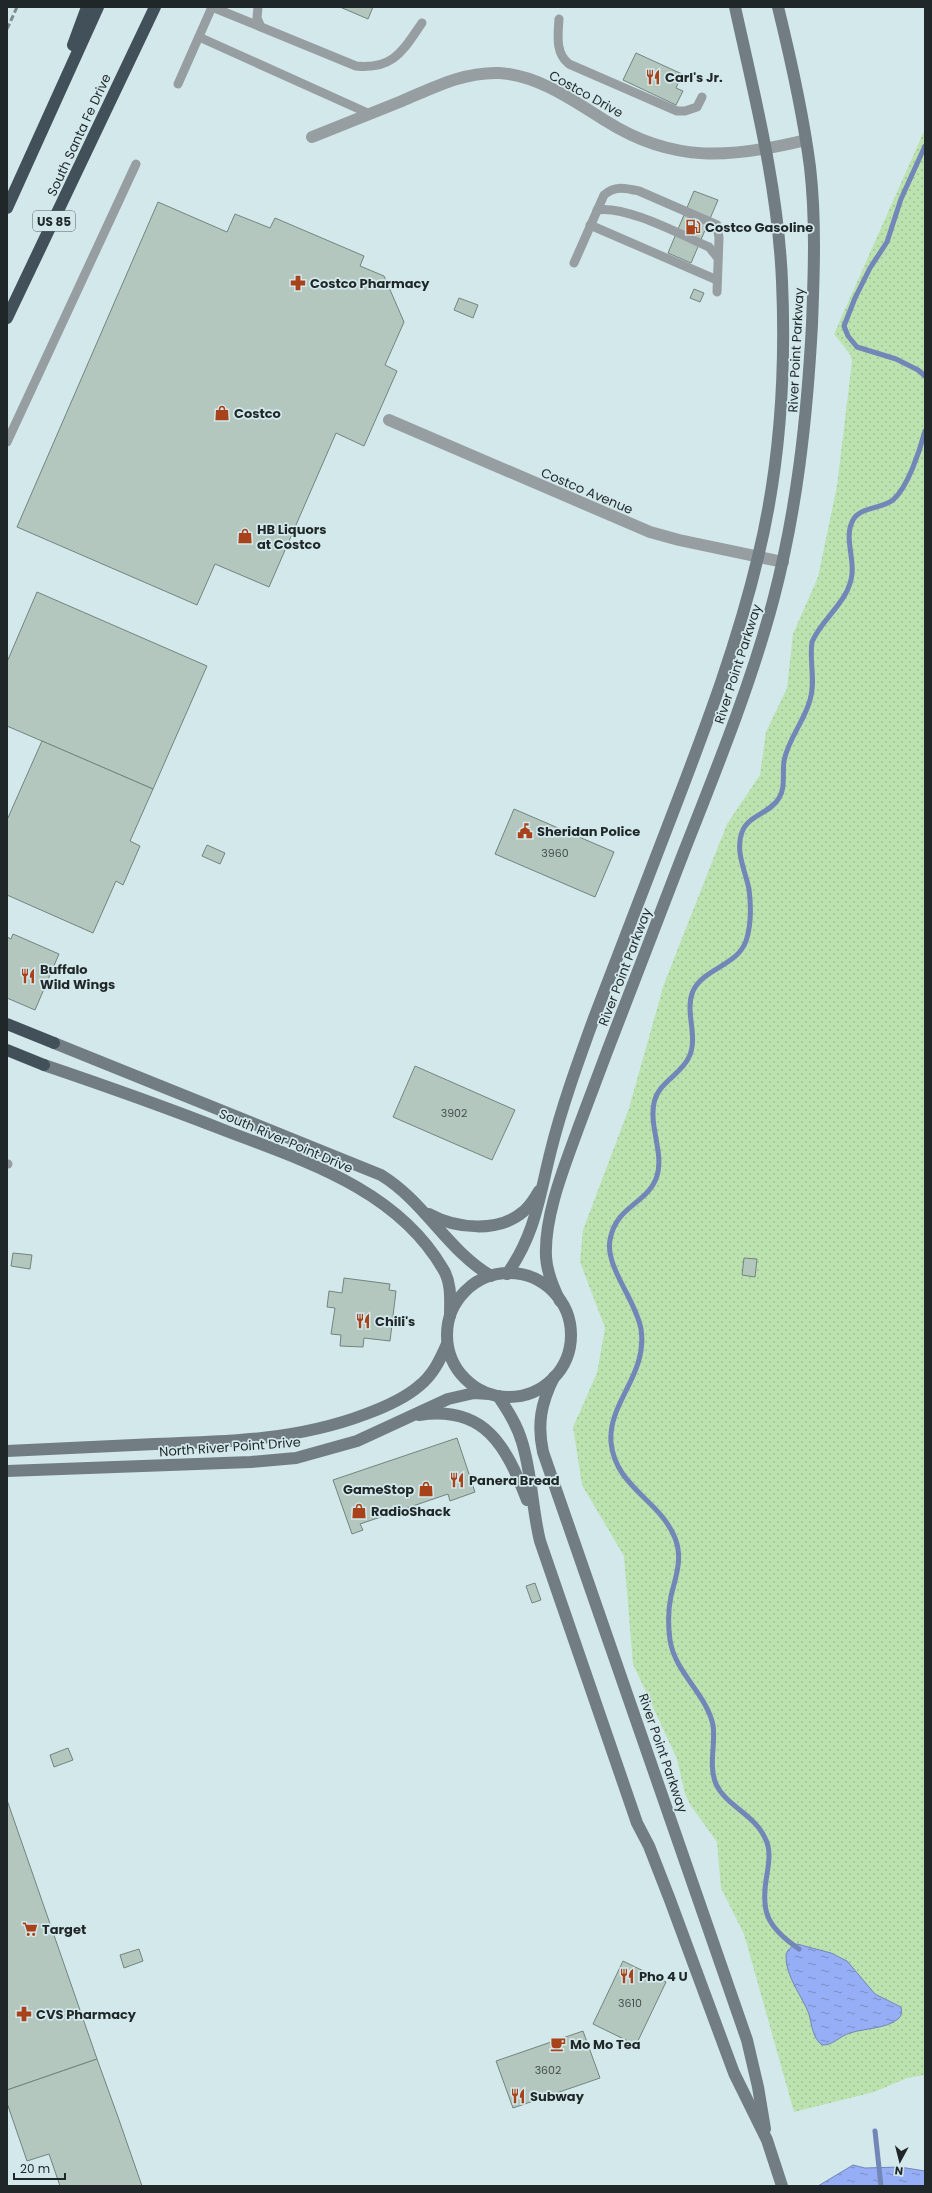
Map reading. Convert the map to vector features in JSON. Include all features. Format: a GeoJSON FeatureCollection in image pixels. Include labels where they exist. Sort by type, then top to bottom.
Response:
{"type":"FeatureCollection","features":[{"type":"Feature","properties":{"kind":"highway"},"geometry":{"type":"LineString","coordinates":[[37,142],[87,7]]}},
{"type":"Feature","properties":{"kind":"highway"},"geometry":{"type":"LineString","coordinates":[[7,208],[98,7]]}},
{"type":"Feature","properties":{"kind":"highway","name":"South Santa Fe Drive"},"geometry":{"type":"LineString","coordinates":[[7,318],[155,7]]}},
{"type":"Feature","properties":{"kind":"highway"},"geometry":{"type":"LineString","coordinates":[[7,1024],[54,1043]]}},
{"type":"Feature","properties":{"kind":"highway"},"geometry":{"type":"LineString","coordinates":[[7,1050],[44,1065]]}},
{"type":"Feature","properties":{"kind":"street","name":"River Point Parkway"},"geometry":{"type":"LineString","coordinates":[[507,1274],[518,1258],[529,1236],[559,1122],[586,1042],[709,719],[737,635],[758,557],[776,452],[783,347],[783,307],[780,242],[767,149],[735,7]]}},
{"type":"Feature","properties":{"kind":"street","name":"River Point Parkway"},"geometry":{"type":"LineString","coordinates":[[560,1301],[551,1284],[546,1256],[549,1226],[560,1182],[579,1126],[722,756],[749,679],[782,562],[797,489],[804,443],[811,348],[814,233],[806,140],[778,7]]}},
{"type":"Feature","properties":{"kind":"street","name":"Costco Drive"},"geometry":{"type":"LineString","coordinates":[[312,137],[460,76],[500,73],[539,84],[574,101],[630,135],[668,148],[716,154],[767,149],[806,140]]}},
{"type":"Feature","properties":{"kind":"street","name":"Costco Avenue"},"geometry":{"type":"LineString","coordinates":[[389,420],[650,532],[679,540],[782,562]]}},
{"type":"Feature","properties":{"kind":"street","name":"South River Point Drive"},"geometry":{"type":"LineString","coordinates":[[54,1043],[367,1168],[394,1184],[424,1212],[456,1250],[477,1268],[491,1276]]}},
{"type":"Feature","properties":{"kind":"street","name":"South River Point Drive"},"geometry":{"type":"LineString","coordinates":[[44,1065],[165,1107],[321,1169],[358,1186],[378,1200],[413,1231],[428,1247],[444,1270],[450,1297],[450,1316]]}},
{"type":"Feature","properties":{"kind":"street"},"geometry":{"type":"LineString","coordinates":[[424,1212],[449,1223],[470,1226],[492,1224],[514,1218],[523,1212],[543,1185]]}},
{"type":"Feature","properties":{"kind":"street"},"geometry":{"type":"LineString","coordinates":[[507,1274],[524,1276],[536,1280],[549,1289],[560,1301],[567,1316],[570,1336],[567,1355],[554,1378],[538,1390],[509,1397],[494,1395],[474,1386],[463,1376],[454,1363],[447,1344],[450,1316],[465,1291],[481,1280],[491,1276],[507,1274]]}},
{"type":"Feature","properties":{"kind":"street","name":"North River Point Drive"},"geometry":{"type":"LineString","coordinates":[[7,1451],[218,1442],[267,1438],[311,1431],[347,1421],[387,1406],[405,1396],[432,1375],[447,1344]]}},
{"type":"Feature","properties":{"kind":"street","name":"River Point Parkway"},"geometry":{"type":"LineString","coordinates":[[554,1378],[542,1403],[540,1415],[540,1439],[543,1452],[746,2040],[758,2087],[766,2140]]}},
{"type":"Feature","properties":{"kind":"street","name":"North River Point Drive"},"geometry":{"type":"LineString","coordinates":[[7,1471],[244,1462],[296,1458],[357,1441],[437,1403],[463,1394],[494,1395]]}},
{"type":"Feature","properties":{"kind":"street","name":"River Point Parkway"},"geometry":{"type":"LineString","coordinates":[[494,1395],[511,1415],[522,1442],[535,1521],[637,1823],[670,1900],[734,2073],[766,2140],[782,2186]]}},
{"type":"Feature","properties":{"kind":"street"},"geometry":{"type":"LineString","coordinates":[[407,1418],[431,1413],[451,1414],[467,1418],[487,1429],[496,1438],[512,1461],[535,1521]]}},
{"type":"Feature","properties":{"kind":"lane"},"geometry":{"type":"LineString","coordinates":[[178,84],[212,7],[356,66],[369,68],[385,64],[400,54],[422,23]]}},
{"type":"Feature","properties":{"kind":"lane"},"geometry":{"type":"LineString","coordinates":[[238,7],[238,11],[243,20]]}},
{"type":"Feature","properties":{"kind":"lane"},"geometry":{"type":"LineString","coordinates":[[258,7],[257,18],[261,27]]}},
{"type":"Feature","properties":{"kind":"lane"},"geometry":{"type":"LineString","coordinates":[[559,19],[558,34],[560,53],[569,64],[677,111],[685,111],[697,107],[702,97]]}},
{"type":"Feature","properties":{"kind":"lane"},"geometry":{"type":"LineString","coordinates":[[199,37],[370,114]]}},
{"type":"Feature","properties":{"kind":"lane"},"geometry":{"type":"LineString","coordinates":[[7,442],[136,164]]}},
{"type":"Feature","properties":{"kind":"lane"},"geometry":{"type":"LineString","coordinates":[[574,263],[604,195],[609,190],[617,187],[639,191],[717,225],[719,238],[717,257],[717,292]]}},
{"type":"Feature","properties":{"kind":"lane"},"geometry":{"type":"LineString","coordinates":[[597,210],[606,208],[630,214],[709,247],[717,257]]}},
{"type":"Feature","properties":{"kind":"lane"},"geometry":{"type":"LineString","coordinates":[[590,225],[717,280]]}},
{"type":"Feature","properties":{"kind":"green space"},"geometry":{"type":"Polygon","coordinates":[[[925,129],[925,2075],[907,2078],[874,2092],[794,2112],[744,1934],[721,1888],[717,1842],[691,1806],[685,1794],[677,1759],[633,1664],[624,1556],[582,1485],[573,1427],[597,1373],[605,1328],[580,1262],[583,1230],[629,1108],[664,984],[727,824],[760,775],[766,732],[787,688],[793,634],[818,577],[837,486],[852,361],[850,354],[834,334],[925,129]]]}},
{"type":"Feature","properties":{"kind":"water"},"geometry":{"type":"Polygon","coordinates":[[[797,1944],[831,1953],[847,1961],[875,1994],[901,2007],[902,2012],[900,2017],[888,2025],[846,2034],[829,2044],[822,2045],[814,2035],[809,2014],[791,1979],[787,1964],[787,1952],[797,1944]]]}},
{"type":"Feature","properties":{"kind":"water"},"geometry":{"type":"Polygon","coordinates":[[[853,2165],[865,2168],[900,2167],[925,2171],[925,2186],[818,2186],[853,2165]]]}},
{"type":"Feature","properties":{"kind":"building"},"geometry":{"type":"Polygon","coordinates":[[[340,7],[373,7],[368,19],[340,7]]]}},
{"type":"Feature","properties":{"kind":"building","name":"Carl's Jr."},"geometry":{"type":"Polygon","coordinates":[[[636,53],[682,74],[676,88],[683,91],[676,105],[623,80],[636,53]]]}},
{"type":"Feature","properties":{"kind":"building","name":"Costco Gasoline"},"geometry":{"type":"Polygon","coordinates":[[[694,191],[718,200],[691,263],[668,253],[694,191]]]}},
{"type":"Feature","properties":{"kind":"building","name":"Costco"},"geometry":{"type":"Polygon","coordinates":[[[158,202],[227,232],[235,214],[270,228],[275,218],[364,256],[360,266],[384,276],[404,322],[385,365],[397,371],[364,446],[336,433],[269,587],[215,564],[197,605],[17,527],[158,202]]]}},
{"type":"Feature","properties":{"kind":"building"},"geometry":{"type":"Polygon","coordinates":[[[694,289],[704,293],[700,302],[690,298],[694,289]]]}},
{"type":"Feature","properties":{"kind":"building"},"geometry":{"type":"Polygon","coordinates":[[[459,298],[478,305],[473,318],[454,310],[459,298]]]}},
{"type":"Feature","properties":{"kind":"building"},"geometry":{"type":"Polygon","coordinates":[[[37,592],[207,666],[153,789],[7,726],[7,662],[37,592]]]}},
{"type":"Feature","properties":{"kind":"building"},"geometry":{"type":"Polygon","coordinates":[[[42,741],[153,789],[130,841],[140,846],[123,885],[116,881],[93,933],[7,895],[7,820],[42,741]]]}},
{"type":"Feature","properties":{"kind":"building"},"geometry":{"type":"Polygon","coordinates":[[[514,809],[614,852],[595,897],[495,854],[514,809]]]}},
{"type":"Feature","properties":{"kind":"building"},"geometry":{"type":"Polygon","coordinates":[[[207,845],[225,853],[220,864],[202,856],[207,845]]]}},
{"type":"Feature","properties":{"kind":"building","name":"Buffalo Wild Wings"},"geometry":{"type":"Polygon","coordinates":[[[13,934],[59,954],[35,1010],[7,998],[7,937],[11,939],[13,934]]]}},
{"type":"Feature","properties":{"kind":"building"},"geometry":{"type":"Polygon","coordinates":[[[415,1066],[515,1110],[492,1160],[393,1117],[415,1066]]]}},
{"type":"Feature","properties":{"kind":"building"},"geometry":{"type":"Polygon","coordinates":[[[13,1253],[32,1255],[30,1269],[11,1266],[13,1253]]]}},
{"type":"Feature","properties":{"kind":"building"},"geometry":{"type":"Polygon","coordinates":[[[744,1258],[757,1259],[755,1277],[742,1275],[744,1258]]]}},
{"type":"Feature","properties":{"kind":"building","name":"Chili's"},"geometry":{"type":"Polygon","coordinates":[[[344,1278],[390,1284],[389,1290],[396,1291],[390,1341],[364,1338],[363,1347],[340,1346],[341,1335],[331,1334],[335,1308],[327,1307],[329,1291],[342,1293],[344,1278]]]}},
{"type":"Feature","properties":{"kind":"building"},"geometry":{"type":"Polygon","coordinates":[[[457,1438],[475,1492],[450,1501],[448,1494],[360,1524],[363,1530],[352,1534],[333,1480],[457,1438]]]}},
{"type":"Feature","properties":{"kind":"building"},"geometry":{"type":"Polygon","coordinates":[[[535,1583],[541,1600],[532,1603],[526,1586],[535,1583]]]}},
{"type":"Feature","properties":{"kind":"building"},"geometry":{"type":"Polygon","coordinates":[[[68,1748],[73,1760],[54,1767],[50,1755],[68,1748]]]}},
{"type":"Feature","properties":{"kind":"building","name":"Target"},"geometry":{"type":"Polygon","coordinates":[[[7,1800],[97,2059],[7,2090],[7,1800]]]}},
{"type":"Feature","properties":{"kind":"building"},"geometry":{"type":"Polygon","coordinates":[[[139,1949],[143,1961],[124,1968],[120,1955],[139,1949]]]}},
{"type":"Feature","properties":{"kind":"building"},"geometry":{"type":"Polygon","coordinates":[[[623,1961],[666,1982],[636,2045],[593,2024],[623,1961]]]}},
{"type":"Feature","properties":{"kind":"building"},"geometry":{"type":"Polygon","coordinates":[[[583,2031],[600,2078],[513,2108],[496,2061],[583,2031]]]}},
{"type":"Feature","properties":{"kind":"building"},"geometry":{"type":"Polygon","coordinates":[[[97,2059],[142,2186],[60,2186],[49,2154],[27,2161],[7,2103],[7,2090],[97,2059]]]}},
{"type":"Feature","properties":{"kind":"waterway"},"geometry":{"type":"LineString","coordinates":[[925,146],[901,199],[887,242],[870,268],[855,298],[844,326],[848,336],[857,347],[896,359],[918,370],[925,376]]}},
{"type":"Feature","properties":{"kind":"waterway"},"geometry":{"type":"LineString","coordinates":[[799,1949],[788,1941],[773,1926],[768,1918],[765,1899],[765,1887],[769,1860],[767,1842],[754,1823],[726,1798],[716,1784],[712,1762],[714,1740],[713,1725],[704,1703],[684,1673],[673,1652],[670,1640],[669,1618],[670,1601],[679,1560],[675,1538],[659,1513],[629,1482],[621,1471],[614,1457],[611,1442],[615,1414],[634,1374],[642,1345],[641,1329],[638,1318],[612,1261],[610,1240],[613,1228],[619,1219],[647,1193],[657,1176],[659,1158],[653,1121],[654,1103],[660,1089],[681,1069],[689,1057],[692,1049],[693,1041],[690,1007],[693,991],[698,983],[705,977],[735,956],[742,949],[746,941],[750,922],[750,902],[749,889],[741,860],[740,839],[745,826],[771,807],[781,794],[783,785],[783,766],[786,753],[804,716],[812,693],[812,642],[816,633],[841,601],[850,584],[852,574],[849,540],[850,526],[856,516],[866,510],[888,503],[898,494],[913,468],[925,431]]}},
{"type":"Feature","properties":{"kind":"waterway"},"geometry":{"type":"LineString","coordinates":[[875,2131],[881,2186]]}},
{"type":"Feature","properties":{"kind":"railway"},"geometry":{"type":"LineString","coordinates":[[7,29],[17,7]]}},
{"type":"Feature","properties":{"kind":"place","name":"Carl's Jr."},"geometry":{"type":"Point","coordinates":[653,77]}},
{"type":"Feature","properties":{"kind":"place","name":"Costco Gasoline"},"geometry":{"type":"Point","coordinates":[693,227]}},
{"type":"Feature","properties":{"kind":"place","name":"Costco Pharmacy"},"geometry":{"type":"Point","coordinates":[298,283]}},
{"type":"Feature","properties":{"kind":"place","name":"Costco"},"geometry":{"type":"Point","coordinates":[222,413]}},
{"type":"Feature","properties":{"kind":"place","name":"HB Liquors at Costco"},"geometry":{"type":"Point","coordinates":[245,536]}},
{"type":"Feature","properties":{"kind":"place","name":"Sheridan Police"},"geometry":{"type":"Point","coordinates":[525,831]}},
{"type":"Feature","properties":{"kind":"place","name":"Buffalo Wild Wings"},"geometry":{"type":"Point","coordinates":[28,976]}},
{"type":"Feature","properties":{"kind":"place","name":"Chili's"},"geometry":{"type":"Point","coordinates":[363,1321]}},
{"type":"Feature","properties":{"kind":"place","name":"Panera Bread"},"geometry":{"type":"Point","coordinates":[457,1480]}},
{"type":"Feature","properties":{"kind":"place","name":"GameStop"},"geometry":{"type":"Point","coordinates":[426,1489]}},
{"type":"Feature","properties":{"kind":"place","name":"RadioShack"},"geometry":{"type":"Point","coordinates":[359,1511]}},
{"type":"Feature","properties":{"kind":"place","name":"Target"},"geometry":{"type":"Point","coordinates":[30,1929]}},
{"type":"Feature","properties":{"kind":"place","name":"Pho 4 U"},"geometry":{"type":"Point","coordinates":[627,1976]}},
{"type":"Feature","properties":{"kind":"place","name":"CVS Pharmacy"},"geometry":{"type":"Point","coordinates":[24,2014]}},
{"type":"Feature","properties":{"kind":"place","name":"Mo Mo Tea"},"geometry":{"type":"Point","coordinates":[558,2044]}},
{"type":"Feature","properties":{"kind":"place","name":"Subway"},"geometry":{"type":"Point","coordinates":[518,2096]}}]}
